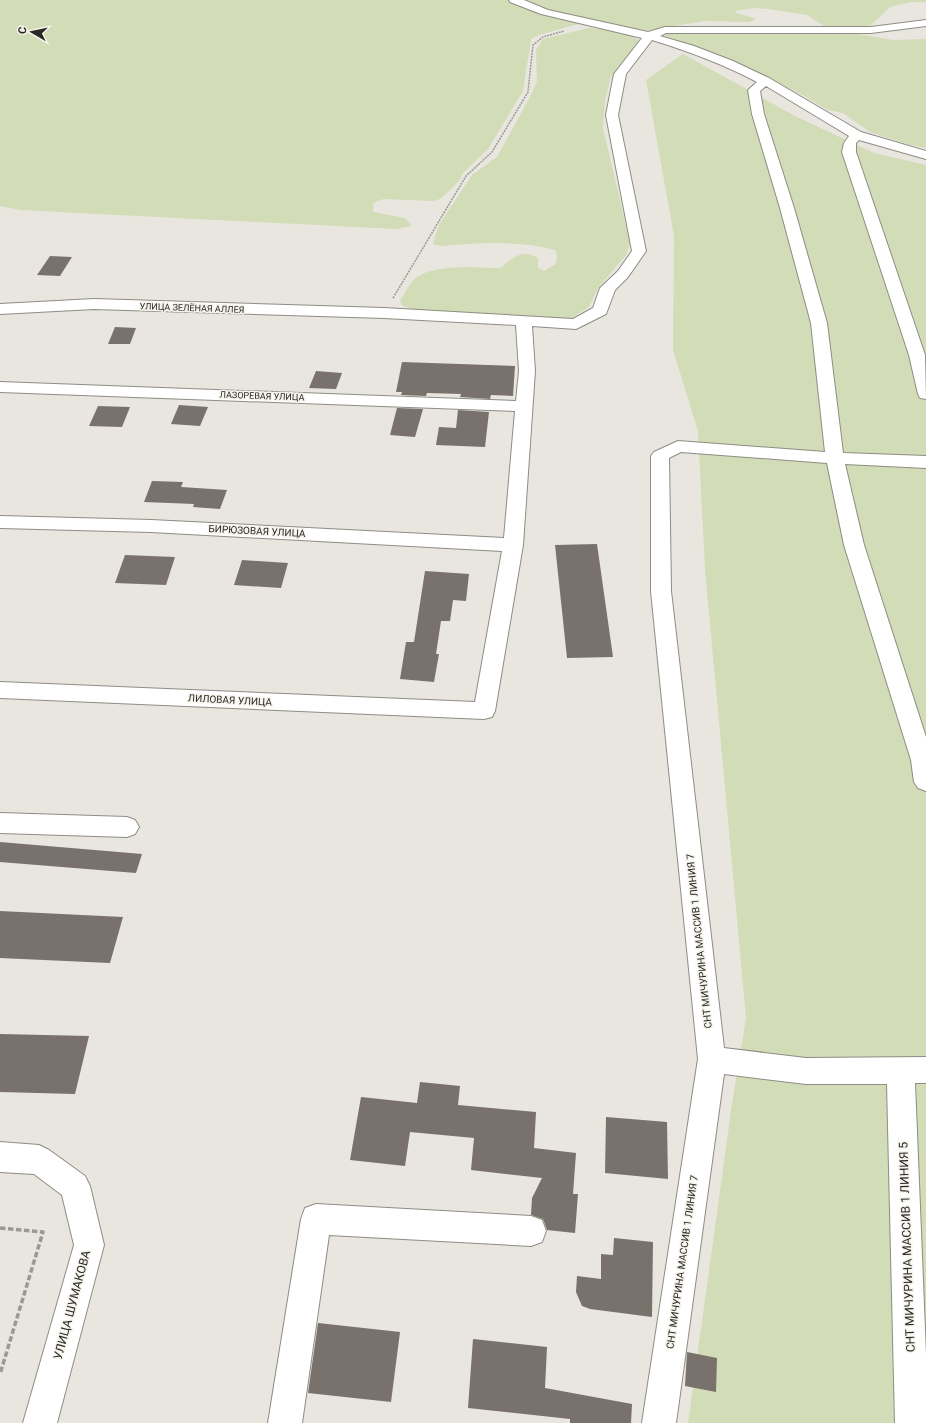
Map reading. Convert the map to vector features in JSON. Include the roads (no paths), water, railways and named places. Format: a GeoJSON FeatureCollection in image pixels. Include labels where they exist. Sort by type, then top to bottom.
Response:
{"type":"FeatureCollection","features":[{"type":"Feature","properties":{"kind":"street"},"geometry":{"type":"LineString","coordinates":[[514,0],[545,12],[649,36],[690,48],[729,63],[765,81],[856,135],[926,154]]}},
{"type":"Feature","properties":{"kind":"street"},"geometry":{"type":"LineString","coordinates":[[649,36],[665,30],[871,30],[926,23]]}},
{"type":"Feature","properties":{"kind":"street","name":"УЛИЦА ЗЕЛЁНАЯ АЛЛЕЯ"},"geometry":{"type":"LineString","coordinates":[[0,309],[94,304],[384,313],[576,324],[600,311],[608,288],[623,274],[639,251],[612,115],[620,74],[649,36]]}},
{"type":"Feature","properties":{"kind":"street"},"geometry":{"type":"LineString","coordinates":[[765,81],[754,90],[758,114],[787,208],[819,323],[835,458],[854,545],[922,760],[926,782]]}},
{"type":"Feature","properties":{"kind":"street"},"geometry":{"type":"LineString","coordinates":[[856,135],[850,143],[849,152],[917,355],[926,394]]}},
{"type":"Feature","properties":{"kind":"street"},"geometry":{"type":"LineString","coordinates":[[513,545],[527,370],[524,321]]}},
{"type":"Feature","properties":{"kind":"street","name":"ЛАЗОРЕВАЯ УЛИЦА"},"geometry":{"type":"LineString","coordinates":[[0,386],[524,406]]}},
{"type":"Feature","properties":{"kind":"street","name":"СНТ МИЧУРИНА МАССИВ 1 ЛИНИЯ 7"},"geometry":{"type":"LineString","coordinates":[[659,1423],[712,1059],[662,591],[660,456],[678,446],[835,458]]}},
{"type":"Feature","properties":{"kind":"street"},"geometry":{"type":"LineString","coordinates":[[835,458],[926,462]]}},
{"type":"Feature","properties":{"kind":"street","name":"БИРЮЗОВАЯ УЛИЦА"},"geometry":{"type":"LineString","coordinates":[[0,522],[150,526],[513,545]]}},
{"type":"Feature","properties":{"kind":"street","name":"ЛИЛОВАЯ УЛИЦА"},"geometry":{"type":"LineString","coordinates":[[0,690],[484,711],[513,545]]}},
{"type":"Feature","properties":{"kind":"street"},"geometry":{"type":"LineString","coordinates":[[0,823],[127,827]]}},
{"type":"Feature","properties":{"kind":"street"},"geometry":{"type":"LineString","coordinates":[[712,1059],[806,1072],[914,1071]]}},
{"type":"Feature","properties":{"kind":"street","name":"СНТ МИЧУРИНА МАССИВ 1 ЛИНИЯ 5"},"geometry":{"type":"LineString","coordinates":[[912,1423],[914,1071]]}},
{"type":"Feature","properties":{"kind":"street","name":"УЛИЦА ШУМАКОВА"},"geometry":{"type":"LineString","coordinates":[[0,1157],[39,1160],[75,1186],[89,1245],[40,1423]]}},
{"type":"Feature","properties":{"kind":"street"},"geometry":{"type":"LineString","coordinates":[[285,1423],[316,1219],[531,1231]]}}]}
